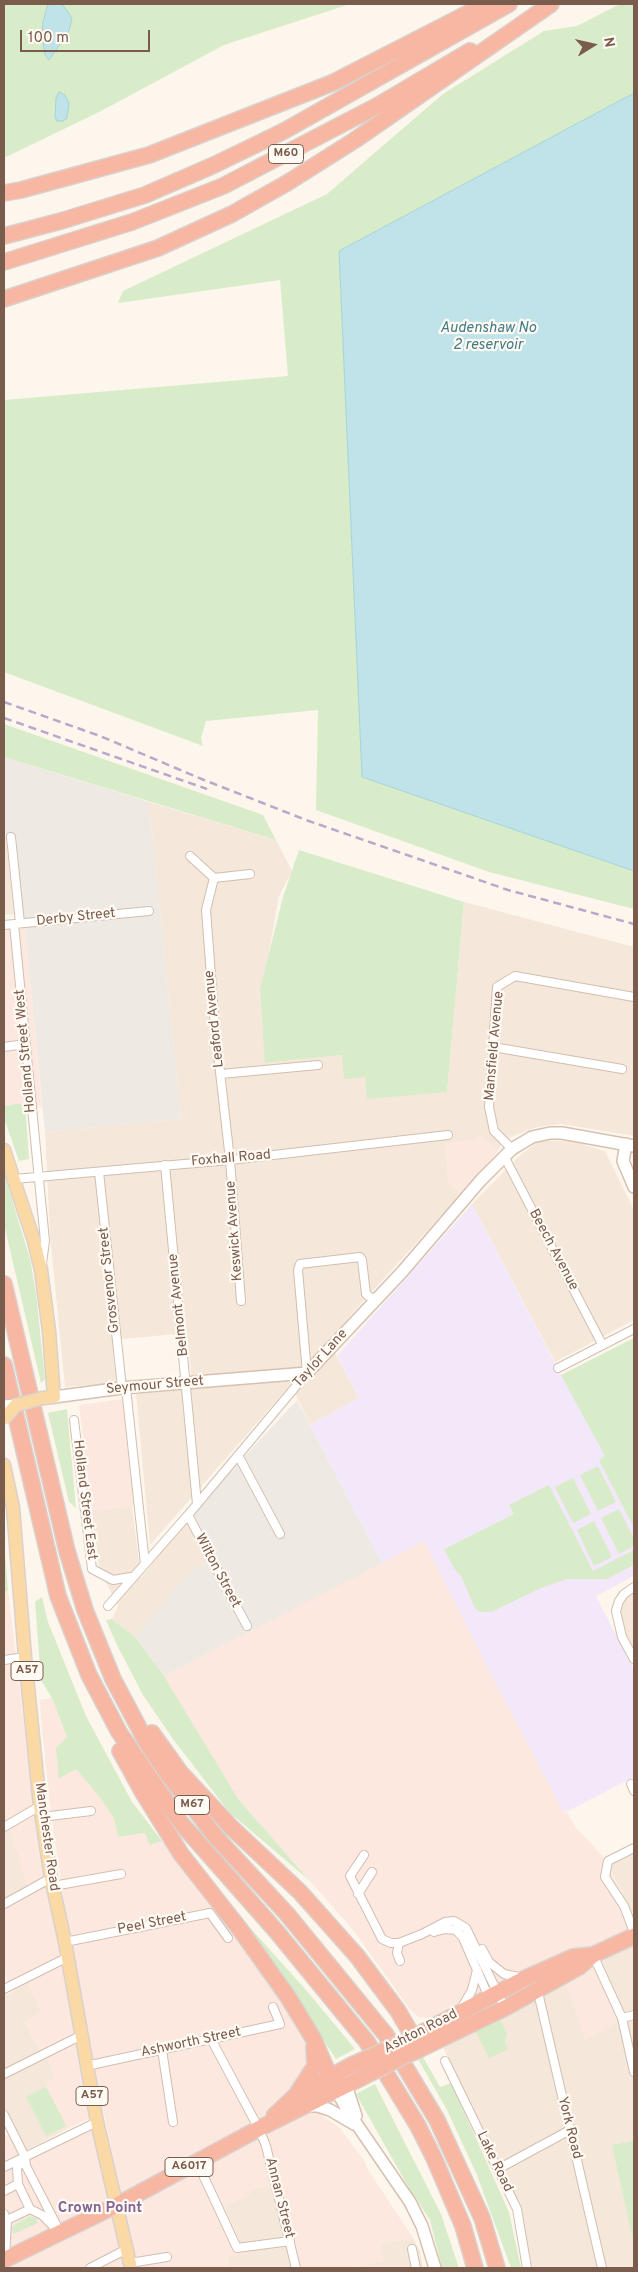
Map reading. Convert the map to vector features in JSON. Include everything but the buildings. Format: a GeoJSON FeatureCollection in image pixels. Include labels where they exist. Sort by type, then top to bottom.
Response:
{"type":"FeatureCollection","features":[{"type":"Feature","properties":{"kind":"highway"},"geometry":{"type":"LineString","coordinates":[[4,193],[22,190],[149,155],[332,83],[486,4]]}},
{"type":"Feature","properties":{"kind":"highway","name":"M60"},"geometry":{"type":"LineString","coordinates":[[4,236],[61,221],[145,195],[214,165],[292,127],[509,4]]}},
{"type":"Feature","properties":{"kind":"highway","name":"M60"},"geometry":{"type":"LineString","coordinates":[[4,262],[132,222],[223,186],[377,106],[550,4]]}},
{"type":"Feature","properties":{"kind":"highway","name":"M60"},"geometry":{"type":"LineString","coordinates":[[4,299],[98,268],[198,231],[288,183],[440,82],[550,4]]}},
{"type":"Feature","properties":{"kind":"highway","name":"M60"},"geometry":{"type":"LineString","coordinates":[[4,310],[98,268]]}},
{"type":"Feature","properties":{"kind":"highway","name":"M67"},"geometry":{"type":"LineString","coordinates":[[4,1284],[67,1551],[85,1610],[113,1679],[148,1745],[169,1776],[216,1836],[287,1914],[386,2035],[437,2120],[482,2218],[497,2268]]}},
{"type":"Feature","properties":{"kind":"highway","name":"M67"},"geometry":{"type":"LineString","coordinates":[[4,1365],[58,1596],[79,1654],[89,1675],[119,1732],[180,1823],[277,1932],[367,2042],[418,2126],[434,2158],[463,2226],[475,2268]]}},
{"type":"Feature","properties":{"kind":"highway","name":"M67"},"geometry":{"type":"LineString","coordinates":[[89,1675],[116,1742],[142,1791],[181,1854],[288,1997],[313,2038]]}},
{"type":"Feature","properties":{"kind":"highway","name":"M67"},"geometry":{"type":"LineString","coordinates":[[113,1679],[180,1772],[232,1828],[300,1892],[356,1956],[398,2010]]}},
{"type":"Feature","properties":{"kind":"highway","name":"Ashton Road"},"geometry":{"type":"LineString","coordinates":[[411,2046],[453,2016],[493,1994],[579,1967],[593,1955],[634,1936]]}},
{"type":"Feature","properties":{"kind":"highway","name":"Ashton Road"},"geometry":{"type":"LineString","coordinates":[[117,2205],[260,2129],[300,2101],[344,2078],[411,2046],[500,2010],[531,1983]]}},
{"type":"Feature","properties":{"kind":"highway"},"geometry":{"type":"LineString","coordinates":[[398,2010],[411,2046]]}},
{"type":"Feature","properties":{"kind":"highway","name":"A6017"},"geometry":{"type":"LineString","coordinates":[[398,2010],[412,2019],[428,2023],[453,2016]]}},
{"type":"Feature","properties":{"kind":"highway"},"geometry":{"type":"LineString","coordinates":[[313,2038],[344,2078]]}},
{"type":"Feature","properties":{"kind":"highway","name":"A6017"},"geometry":{"type":"LineString","coordinates":[[300,2101],[316,2059],[313,2038]]}},
{"type":"Feature","properties":{"kind":"highway","name":"A6017"},"geometry":{"type":"LineString","coordinates":[[4,2258],[117,2205]]}},
{"type":"Feature","properties":{"kind":"main road"},"geometry":{"type":"LineString","coordinates":[[4,1150],[41,1270],[49,1332],[49,1397]]}},
{"type":"Feature","properties":{"kind":"main road","name":"Seymour Street"},"geometry":{"type":"LineString","coordinates":[[7,1412],[49,1397]]}},
{"type":"Feature","properties":{"kind":"main road","name":"Manchester Road"},"geometry":{"type":"LineString","coordinates":[[4,1465],[14,1508],[25,1657],[41,1812],[96,2122],[117,2205]]}},
{"type":"Feature","properties":{"kind":"main road","name":"A57"},"geometry":{"type":"LineString","coordinates":[[117,2205],[130,2265]]}},
{"type":"Feature","properties":{"kind":"street","name":"Holland Street West"},"geometry":{"type":"LineString","coordinates":[[10,838],[25,1044],[45,1241],[41,1270]]}},
{"type":"Feature","properties":{"kind":"street"},"geometry":{"type":"LineString","coordinates":[[190,856],[214,878],[250,874]]}},
{"type":"Feature","properties":{"kind":"street","name":"Leaford Avenue"},"geometry":{"type":"LineString","coordinates":[[214,878],[206,910],[215,1028],[230,1160]]}},
{"type":"Feature","properties":{"kind":"street","name":"Derby Street"},"geometry":{"type":"LineString","coordinates":[[4,925],[149,910]]}},
{"type":"Feature","properties":{"kind":"street","name":"Mansfield Avenue"},"geometry":{"type":"LineString","coordinates":[[508,1152],[491,1123],[489,1091],[497,987],[515,976],[634,997]]}},
{"type":"Feature","properties":{"kind":"street"},"geometry":{"type":"LineString","coordinates":[[4,1047],[25,1044]]}},
{"type":"Feature","properties":{"kind":"street"},"geometry":{"type":"LineString","coordinates":[[493,1047],[622,1069]]}},
{"type":"Feature","properties":{"kind":"street"},"geometry":{"type":"LineString","coordinates":[[221,1074],[318,1065]]}},
{"type":"Feature","properties":{"kind":"street","name":"Taylor Lane"},"geometry":{"type":"LineString","coordinates":[[108,1606],[131,1577],[145,1564],[188,1515],[307,1373],[402,1272],[508,1152],[532,1137],[562,1133],[630,1145]]}},
{"type":"Feature","properties":{"kind":"street","name":"Foxhall Road"},"geometry":{"type":"LineString","coordinates":[[14,1178],[38,1178],[230,1160],[448,1135]]}},
{"type":"Feature","properties":{"kind":"street"},"geometry":{"type":"LineString","coordinates":[[630,1145],[623,1161],[634,1187]]}},
{"type":"Feature","properties":{"kind":"street","name":"Beech Avenue"},"geometry":{"type":"LineString","coordinates":[[508,1152],[602,1344]]}},
{"type":"Feature","properties":{"kind":"street","name":"Keswick Avenue"},"geometry":{"type":"LineString","coordinates":[[230,1160],[241,1301]]}},
{"type":"Feature","properties":{"kind":"street","name":"Belmont Avenue"},"geometry":{"type":"LineString","coordinates":[[165,1165],[197,1504]]}},
{"type":"Feature","properties":{"kind":"street","name":"Grosvenor Street"},"geometry":{"type":"LineString","coordinates":[[99,1172],[145,1564]]}},
{"type":"Feature","properties":{"kind":"street"},"geometry":{"type":"LineString","coordinates":[[307,1373],[298,1270],[300,1264],[360,1256],[366,1294],[374,1300]]}},
{"type":"Feature","properties":{"kind":"street"},"geometry":{"type":"LineString","coordinates":[[558,1368],[634,1329]]}},
{"type":"Feature","properties":{"kind":"street","name":"Seymour Street"},"geometry":{"type":"LineString","coordinates":[[49,1397],[124,1388],[307,1373]]}},
{"type":"Feature","properties":{"kind":"street","name":"Holland Street East"},"geometry":{"type":"LineString","coordinates":[[74,1420],[92,1569],[113,1580],[131,1577]]}},
{"type":"Feature","properties":{"kind":"street"},"geometry":{"type":"LineString","coordinates":[[238,1455],[280,1534]]}},
{"type":"Feature","properties":{"kind":"street","name":"Wilton Street"},"geometry":{"type":"LineString","coordinates":[[188,1515],[247,1626]]}},
{"type":"Feature","properties":{"kind":"street"},"geometry":{"type":"LineString","coordinates":[[634,1587],[624,1594],[619,1601],[616,1612],[622,1637],[634,1659]]}},
{"type":"Feature","properties":{"kind":"street"},"geometry":{"type":"LineString","coordinates":[[4,1660],[25,1657]]}},
{"type":"Feature","properties":{"kind":"street"},"geometry":{"type":"LineString","coordinates":[[4,1827],[41,1812],[91,1811]]}},
{"type":"Feature","properties":{"kind":"street"},"geometry":{"type":"LineString","coordinates":[[634,1848],[608,1861],[605,1877],[624,1906],[634,1932]]}},
{"type":"Feature","properties":{"kind":"street"},"geometry":{"type":"LineString","coordinates":[[364,1854],[350,1876],[382,1938],[390,1943],[399,1943],[445,1922],[454,1921],[466,1928],[479,1943],[489,1962],[504,1974],[531,1983]]}},
{"type":"Feature","properties":{"kind":"street"},"geometry":{"type":"LineString","coordinates":[[358,1894],[372,1872]]}},
{"type":"Feature","properties":{"kind":"street"},"geometry":{"type":"LineString","coordinates":[[4,1904],[52,1882],[121,1874]]}},
{"type":"Feature","properties":{"kind":"street","name":"Peel Street"},"geometry":{"type":"LineString","coordinates":[[65,1942],[210,1913],[228,1938]]}},
{"type":"Feature","properties":{"kind":"street"},"geometry":{"type":"LineString","coordinates":[[466,1928],[500,2010]]}},
{"type":"Feature","properties":{"kind":"street"},"geometry":{"type":"LineString","coordinates":[[422,1934],[445,1929],[456,1930],[463,1938],[477,1970],[493,1994]]}},
{"type":"Feature","properties":{"kind":"street"},"geometry":{"type":"LineString","coordinates":[[399,1943],[398,1953],[400,1960]]}},
{"type":"Feature","properties":{"kind":"street"},"geometry":{"type":"LineString","coordinates":[[593,1955],[622,2018],[634,2072]]}},
{"type":"Feature","properties":{"kind":"street"},"geometry":{"type":"LineString","coordinates":[[5,1987],[66,1958]]}},
{"type":"Feature","properties":{"kind":"street"},"geometry":{"type":"LineString","coordinates":[[453,2016],[472,1990],[477,1970]]}},
{"type":"Feature","properties":{"kind":"street","name":"York Road"},"geometry":{"type":"LineString","coordinates":[[531,1983],[570,2130],[602,2268]]}},
{"type":"Feature","properties":{"kind":"street","name":"Ashworth Street"},"geometry":{"type":"LineString","coordinates":[[86,2066],[280,2024],[273,2008]]}},
{"type":"Feature","properties":{"kind":"street"},"geometry":{"type":"LineString","coordinates":[[622,2018],[634,2015]]}},
{"type":"Feature","properties":{"kind":"street"},"geometry":{"type":"LineString","coordinates":[[4,2074],[80,2036]]}},
{"type":"Feature","properties":{"kind":"street","name":"Annan Street"},"geometry":{"type":"LineString","coordinates":[[210,2039],[260,2129],[270,2158],[296,2268]]}},
{"type":"Feature","properties":{"kind":"street"},"geometry":{"type":"LineString","coordinates":[[162,2050],[173,2122]]}},
{"type":"Feature","properties":{"kind":"street","name":"Lake Road"},"geometry":{"type":"LineString","coordinates":[[445,2061],[517,2209],[527,2268]]}},
{"type":"Feature","properties":{"kind":"street"},"geometry":{"type":"LineString","coordinates":[[344,2078],[359,2126],[410,2202],[422,2226],[435,2268]]}},
{"type":"Feature","properties":{"kind":"street"},"geometry":{"type":"LineString","coordinates":[[300,2101],[330,2110],[359,2126]]}},
{"type":"Feature","properties":{"kind":"street"},"geometry":{"type":"LineString","coordinates":[[4,2115],[25,2157],[26,2166],[60,2232]]}},
{"type":"Feature","properties":{"kind":"street"},"geometry":{"type":"LineString","coordinates":[[4,2167],[96,2122]]}},
{"type":"Feature","properties":{"kind":"street"},"geometry":{"type":"LineString","coordinates":[[498,2169],[570,2130]]}},
{"type":"Feature","properties":{"kind":"street"},"geometry":{"type":"LineString","coordinates":[[25,2157],[17,2168],[18,2184],[30,2209],[42,2215],[60,2232]]}},
{"type":"Feature","properties":{"kind":"street"},"geometry":{"type":"LineString","coordinates":[[197,2162],[237,2248]]}},
{"type":"Feature","properties":{"kind":"street"},"geometry":{"type":"LineString","coordinates":[[4,2191],[18,2184]]}},
{"type":"Feature","properties":{"kind":"street"},"geometry":{"type":"LineString","coordinates":[[4,2258],[5,2217],[30,2209]]}},
{"type":"Feature","properties":{"kind":"street"},"geometry":{"type":"LineString","coordinates":[[228,2250],[290,2241]]}},
{"type":"Feature","properties":{"kind":"street"},"geometry":{"type":"LineString","coordinates":[[90,2268],[127,2249]]}},
{"type":"Feature","properties":{"kind":"street"},"geometry":{"type":"LineString","coordinates":[[412,2249],[416,2268]]}},
{"type":"Feature","properties":{"kind":"street"},"geometry":{"type":"LineString","coordinates":[[130,2265],[167,2257]]}},
{"type":"Feature","properties":{"kind":"shaded area"},"geometry":{"type":"Polygon","coordinates":[[[4,757],[149,802],[181,1119],[45,1132],[16,837],[4,838],[4,757]]]}},
{"type":"Feature","properties":{"kind":"shaded area"},"geometry":{"type":"Polygon","coordinates":[[[149,802],[276,840],[292,871],[279,896],[260,989],[266,1063],[342,1055],[365,1076],[447,1092],[464,902],[634,947],[634,1136],[561,1124],[537,1127],[503,1140],[498,1151],[481,1136],[476,1140],[445,1144],[449,1183],[462,1193],[355,1310],[329,1342],[359,1398],[310,1425],[291,1384],[150,1545],[136,1394],[193,1389],[187,1333],[112,1340],[116,1383],[65,1387],[50,1235],[45,1132],[181,1119],[149,802]]]}},
{"type":"Feature","properties":{"kind":"shaded area"},"geometry":{"type":"Polygon","coordinates":[[[4,838],[6,838],[14,914],[4,915],[4,838]]]}},
{"type":"Feature","properties":{"kind":"shaded area"},"geometry":{"type":"Polygon","coordinates":[[[25,928],[42,1107],[4,1111],[4,930],[25,928]]]}},
{"type":"Feature","properties":{"kind":"shaded area"},"geometry":{"type":"Polygon","coordinates":[[[481,1136],[498,1151],[462,1193],[449,1183],[445,1144],[476,1140],[481,1136]]]}},
{"type":"Feature","properties":{"kind":"shaded area"},"geometry":{"type":"Polygon","coordinates":[[[539,1141],[571,1141],[605,1151],[634,1210],[634,1320],[555,1362],[472,1204],[518,1157],[539,1141]]]}},
{"type":"Feature","properties":{"kind":"shaded area"},"geometry":{"type":"Polygon","coordinates":[[[472,1204],[561,1375],[634,1338],[634,1576],[596,1596],[634,1670],[634,1777],[564,1813],[424,1541],[382,1563],[310,1425],[359,1398],[337,1356],[472,1204]]]}},
{"type":"Feature","properties":{"kind":"shaded area"},"geometry":{"type":"Polygon","coordinates":[[[123,1399],[135,1506],[92,1510],[79,1405],[123,1399]]]}},
{"type":"Feature","properties":{"kind":"shaded area"},"geometry":{"type":"Polygon","coordinates":[[[297,1400],[382,1563],[164,1676],[135,1637],[188,1573],[209,1560],[210,1547],[192,1513],[297,1400]]]}},
{"type":"Feature","properties":{"kind":"shaded area"},"geometry":{"type":"Polygon","coordinates":[[[132,1506],[141,1578],[187,1519],[209,1560],[188,1573],[135,1637],[112,1619],[118,1606],[99,1569],[92,1510],[132,1506]]]}},
{"type":"Feature","properties":{"kind":"shaded area"},"geometry":{"type":"Polygon","coordinates":[[[424,1540],[493,1678],[564,1813],[567,1812],[576,1828],[601,1854],[634,1916],[634,1930],[565,1956],[450,2011],[429,2018],[418,2017],[409,2008],[354,1931],[239,1800],[164,1676],[424,1540]]]}},
{"type":"Feature","properties":{"kind":"shaded area"},"geometry":{"type":"Polygon","coordinates":[[[634,1589],[634,1657],[625,1641],[617,1615],[623,1601],[634,1589]]]}},
{"type":"Feature","properties":{"kind":"shaded area"},"geometry":{"type":"Polygon","coordinates":[[[8,1591],[34,1805],[91,2118],[69,2128],[46,2085],[55,2077],[51,2065],[37,2046],[25,2022],[42,2013],[28,1983],[13,1991],[4,1972],[4,1909],[30,1893],[10,1829],[4,1832],[4,1592],[8,1591]]]}},
{"type":"Feature","properties":{"kind":"shaded area"},"geometry":{"type":"Polygon","coordinates":[[[52,1698],[67,1737],[60,1779],[76,1769],[104,1802],[114,1819],[118,1837],[145,1833],[162,1841],[265,1973],[282,1999],[311,2049],[309,2111],[317,2112],[340,2128],[365,2162],[367,2168],[413,2238],[380,2244],[383,2261],[350,2268],[292,2268],[289,2246],[273,2184],[249,2190],[250,2194],[224,2206],[245,2253],[227,2257],[229,2268],[136,2268],[71,1955],[49,1797],[41,1718],[40,1700],[52,1698]]]}},
{"type":"Feature","properties":{"kind":"shaded area"},"geometry":{"type":"Polygon","coordinates":[[[10,1828],[29,1886],[4,1900],[4,1832],[10,1828]]]}},
{"type":"Feature","properties":{"kind":"shaded area"},"geometry":{"type":"Polygon","coordinates":[[[634,1852],[634,1916],[608,1865],[634,1852]]]}},
{"type":"Feature","properties":{"kind":"shaded area"},"geometry":{"type":"Polygon","coordinates":[[[634,1943],[634,2268],[532,2268],[521,2210],[441,2043],[565,1979],[585,2039],[625,2017],[599,1960],[634,1943]]]}},
{"type":"Feature","properties":{"kind":"shaded area"},"geometry":{"type":"Polygon","coordinates":[[[594,1964],[620,2020],[585,2040],[565,1979],[594,1964]]]}},
{"type":"Feature","properties":{"kind":"shaded area"},"geometry":{"type":"Polygon","coordinates":[[[28,1982],[42,2013],[25,2022],[37,2046],[51,2065],[55,2077],[46,2085],[69,2128],[25,2151],[4,2110],[4,1989],[7,1995],[28,1982]]]}},
{"type":"Feature","properties":{"kind":"shaded area"},"geometry":{"type":"Polygon","coordinates":[[[93,2127],[125,2268],[4,2268],[4,2170],[93,2127]]]}},
{"type":"Feature","properties":{"kind":"shaded area"},"geometry":{"type":"Polygon","coordinates":[[[12,2133],[22,2153],[4,2162],[4,2137],[12,2133]]]}},
{"type":"Feature","properties":{"kind":"shaded area"},"geometry":{"type":"Polygon","coordinates":[[[273,2184],[289,2246],[292,2268],[229,2268],[227,2256],[245,2253],[224,2206],[250,2194],[249,2190],[273,2184]]]}},
{"type":"Feature","properties":{"kind":"shaded area"},"geometry":{"type":"Polygon","coordinates":[[[413,2238],[420,2251],[423,2268],[350,2268],[383,2261],[380,2244],[413,2238]]]}},
{"type":"Feature","properties":{"kind":"green space"},"geometry":{"type":"Polygon","coordinates":[[[4,4],[350,4],[224,45],[101,111],[4,158],[4,4]]]}},
{"type":"Feature","properties":{"kind":"green space"},"geometry":{"type":"Polygon","coordinates":[[[620,4],[634,4],[634,93],[339,251],[362,777],[634,871],[634,909],[489,872],[316,810],[318,710],[206,721],[201,738],[203,746],[4,672],[4,400],[288,376],[280,280],[118,303],[123,291],[327,194],[443,94],[544,31],[577,26],[620,4]]]}},
{"type":"Feature","properties":{"kind":"green space"},"geometry":{"type":"Polygon","coordinates":[[[4,724],[263,815],[276,840],[4,757],[4,724]]]}},
{"type":"Feature","properties":{"kind":"green space"},"geometry":{"type":"Polygon","coordinates":[[[299,850],[464,902],[447,1092],[367,1099],[365,1077],[344,1079],[342,1055],[265,1063],[260,989],[283,897],[299,850]]]}},
{"type":"Feature","properties":{"kind":"green space"},"geometry":{"type":"Polygon","coordinates":[[[25,1103],[29,1159],[19,1161],[4,1118],[4,1106],[25,1103]]]}},
{"type":"Feature","properties":{"kind":"green space"},"geometry":{"type":"Polygon","coordinates":[[[4,1173],[30,1259],[36,1293],[45,1379],[41,1383],[4,1224],[4,1173]]]}},
{"type":"Feature","properties":{"kind":"green space"},"geometry":{"type":"Polygon","coordinates":[[[634,1338],[634,1528],[599,1460],[605,1456],[561,1375],[634,1338]]]}},
{"type":"Feature","properties":{"kind":"green space"},"geometry":{"type":"Polygon","coordinates":[[[67,1409],[76,1508],[69,1502],[48,1413],[67,1409]]]}},
{"type":"Feature","properties":{"kind":"green space"},"geometry":{"type":"Polygon","coordinates":[[[598,1466],[616,1502],[598,1511],[580,1475],[598,1466]]]}},
{"type":"Feature","properties":{"kind":"green space"},"geometry":{"type":"Polygon","coordinates":[[[573,1478],[591,1514],[573,1523],[555,1487],[573,1478]]]}},
{"type":"Feature","properties":{"kind":"green space"},"geometry":{"type":"Polygon","coordinates":[[[549,1485],[593,1571],[634,1550],[634,1565],[607,1579],[567,1579],[541,1588],[491,1612],[480,1612],[475,1608],[461,1576],[455,1570],[444,1549],[514,1514],[509,1505],[549,1485]]]}},
{"type":"Feature","properties":{"kind":"green space"},"geometry":{"type":"Polygon","coordinates":[[[619,1509],[634,1539],[634,1546],[619,1554],[601,1518],[619,1509]]]}},
{"type":"Feature","properties":{"kind":"green space"},"geometry":{"type":"Polygon","coordinates":[[[594,1521],[612,1557],[594,1566],[577,1530],[594,1521]]]}},
{"type":"Feature","properties":{"kind":"green space"},"geometry":{"type":"Polygon","coordinates":[[[4,1540],[8,1591],[4,1592],[4,1540]]]}},
{"type":"Feature","properties":{"kind":"green space"},"geometry":{"type":"Polygon","coordinates":[[[42,1597],[48,1622],[86,1716],[132,1802],[162,1841],[150,1845],[145,1833],[118,1837],[114,1819],[102,1800],[76,1769],[59,1779],[56,1748],[67,1737],[52,1698],[41,1680],[35,1602],[42,1597]]]}},
{"type":"Feature","properties":{"kind":"green space"},"geometry":{"type":"Polygon","coordinates":[[[112,1619],[135,1637],[164,1676],[239,1800],[310,1881],[229,1812],[173,1739],[143,1695],[116,1643],[106,1620],[112,1619]]]}},
{"type":"Feature","properties":{"kind":"green space"},"geometry":{"type":"Polygon","coordinates":[[[237,1913],[306,1990],[355,2049],[336,2059],[237,1913]]]}},
{"type":"Feature","properties":{"kind":"green space"},"geometry":{"type":"Polygon","coordinates":[[[499,2018],[507,2033],[505,2042],[508,2049],[489,2058],[475,2030],[499,2018]]]}},
{"type":"Feature","properties":{"kind":"green space"},"geometry":{"type":"Polygon","coordinates":[[[423,2057],[440,2087],[451,2083],[509,2212],[521,2268],[511,2268],[477,2175],[447,2110],[418,2059],[423,2057]]]}},
{"type":"Feature","properties":{"kind":"green space"},"geometry":{"type":"Polygon","coordinates":[[[375,2084],[441,2214],[459,2268],[442,2268],[430,2220],[406,2183],[356,2094],[375,2084]]]}},
{"type":"Feature","properties":{"kind":"green space"},"geometry":{"type":"Polygon","coordinates":[[[46,2087],[66,2126],[46,2136],[26,2097],[46,2087]]]}},
{"type":"Feature","properties":{"kind":"green space"},"geometry":{"type":"Polygon","coordinates":[[[634,2141],[634,2244],[612,2145],[634,2141]]]}},
{"type":"Feature","properties":{"kind":"green space"},"geometry":{"type":"Polygon","coordinates":[[[30,2216],[36,2218],[38,2223],[14,2234],[11,2229],[14,2225],[30,2216]]]}},
{"type":"Feature","properties":{"kind":"water"},"geometry":{"type":"Polygon","coordinates":[[[48,4],[62,4],[72,18],[69,31],[49,60],[45,55],[42,36],[43,22],[48,4]]]}},
{"type":"Feature","properties":{"kind":"water"},"geometry":{"type":"Polygon","coordinates":[[[59,92],[65,95],[69,103],[67,118],[63,121],[57,121],[55,117],[56,98],[59,92]]]}},
{"type":"Feature","properties":{"kind":"water","name":"Audenshaw No 2 reservoir"},"geometry":{"type":"Polygon","coordinates":[[[634,93],[634,871],[362,777],[339,251],[634,93]]]}},
{"type":"Feature","properties":{"kind":"railway"},"geometry":{"type":"LineString","coordinates":[[4,702],[100,736],[306,820],[508,890],[634,924]]}},
{"type":"Feature","properties":{"kind":"railway"},"geometry":{"type":"LineString","coordinates":[[4,718],[207,789]]}},
{"type":"Feature","properties":{"kind":"district","name":"Crown Point"},"geometry":{"type":"Point","coordinates":[100,2209]}}]}
